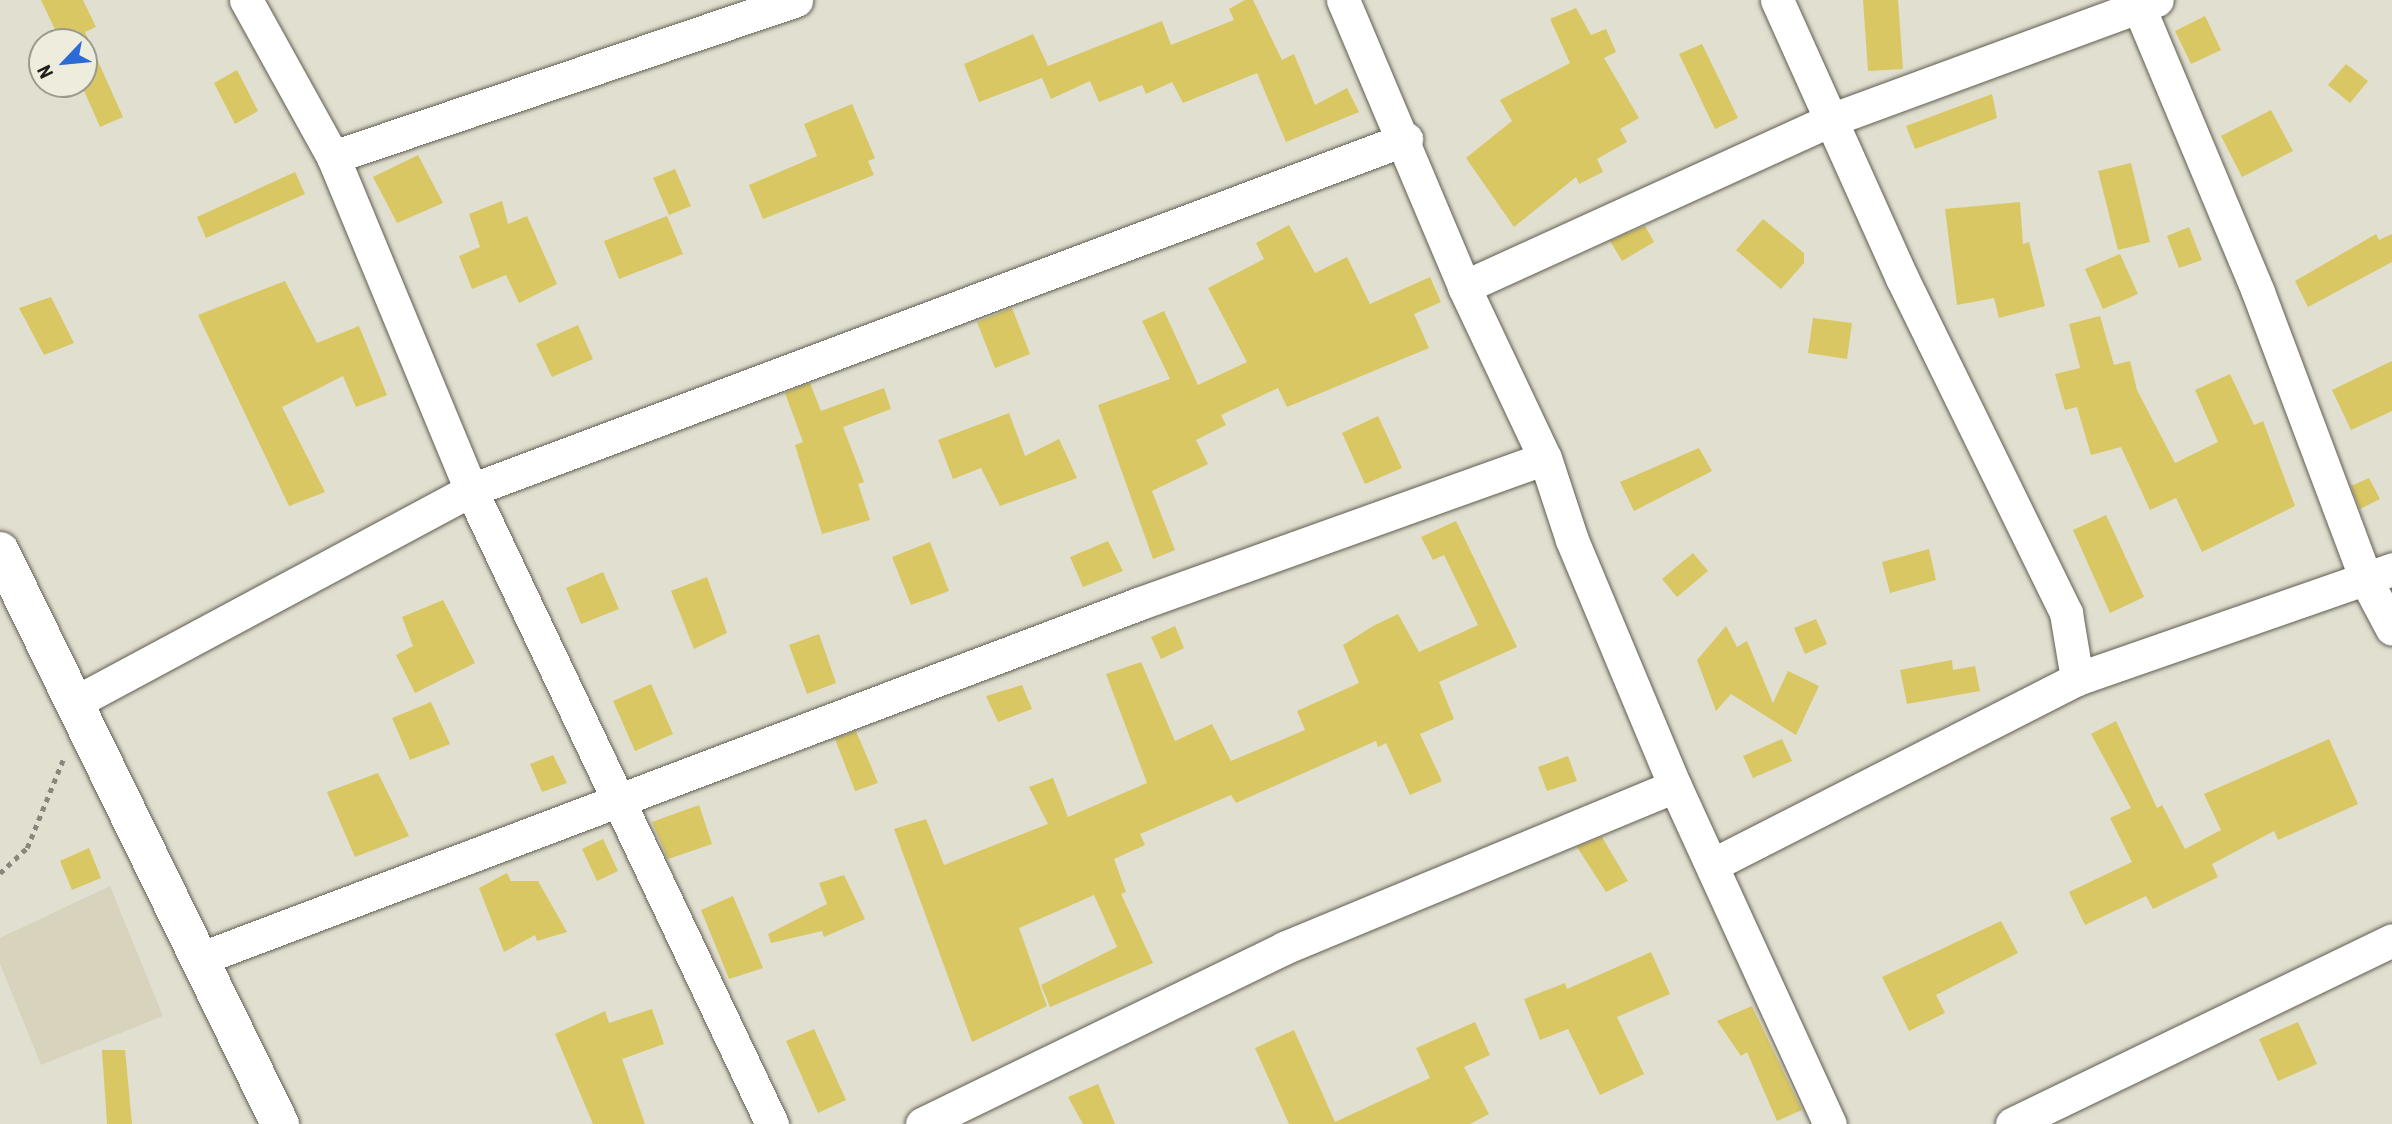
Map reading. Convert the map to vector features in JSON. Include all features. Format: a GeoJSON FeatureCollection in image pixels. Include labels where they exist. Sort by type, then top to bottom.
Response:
{"type":"FeatureCollection","features":[{"type":"Feature","properties":{"kind":"street"},"geometry":{"type":"LineString","coordinates":[[246,0],[333,157],[471,490],[772,1124]]}},
{"type":"Feature","properties":{"kind":"street"},"geometry":{"type":"LineString","coordinates":[[333,157],[796,0]]}},
{"type":"Feature","properties":{"kind":"street"},"geometry":{"type":"LineString","coordinates":[[1343,0],[1406,139],[1464,287],[1545,458],[1572,540],[1675,786],[1830,1124]]}},
{"type":"Feature","properties":{"kind":"street"},"geometry":{"type":"LineString","coordinates":[[1777,0],[1833,119],[1902,278],[2066,613],[2077,679]]}},
{"type":"Feature","properties":{"kind":"street"},"geometry":{"type":"LineString","coordinates":[[1464,287],[1833,119],[2144,2],[2258,292],[2379,575],[2392,629]]}},
{"type":"Feature","properties":{"kind":"street"},"geometry":{"type":"LineString","coordinates":[[74,703],[471,490],[1406,139]]}},
{"type":"Feature","properties":{"kind":"street"},"geometry":{"type":"LineString","coordinates":[[199,959],[1545,458]]}},
{"type":"Feature","properties":{"kind":"street"},"geometry":{"type":"LineString","coordinates":[[0,551],[280,1124]]}},
{"type":"Feature","properties":{"kind":"street"},"geometry":{"type":"LineString","coordinates":[[1712,864],[2077,679],[2379,575]]}},
{"type":"Feature","properties":{"kind":"street"},"geometry":{"type":"LineString","coordinates":[[922,1124],[1284,947],[1675,786]]}},
{"type":"Feature","properties":{"kind":"street"},"geometry":{"type":"LineString","coordinates":[[2012,1124],[2392,940]]}},
{"type":"Feature","properties":{"kind":"path"},"geometry":{"type":"LineString","coordinates":[[0,873],[27,848],[73,738],[74,703]]}},
{"type":"Feature","properties":{"kind":"shaded area"},"geometry":{"type":"Polygon","coordinates":[[[110,886],[163,1016],[41,1065],[0,964],[0,938],[110,886]]]}},
{"type":"Feature","properties":{"kind":"building"},"geometry":{"type":"Polygon","coordinates":[[[41,0],[83,0],[96,27],[94,28],[54,28],[41,0]]]}},
{"type":"Feature","properties":{"kind":"building"},"geometry":{"type":"Polygon","coordinates":[[[1245,0],[1253,0],[1282,60],[1294,54],[1315,105],[1347,88],[1359,112],[1286,142],[1257,73],[1183,103],[1172,82],[1146,94],[1142,85],[1099,102],[1090,81],[1051,99],[1042,78],[979,102],[964,64],[1033,34],[1048,66],[1162,21],[1171,45],[1234,20],[1229,9],[1245,0]]]}},
{"type":"Feature","properties":{"kind":"building"},"geometry":{"type":"Polygon","coordinates":[[[1863,0],[1898,0],[1903,69],[1868,71],[1863,0]]]}},
{"type":"Feature","properties":{"kind":"building"},"geometry":{"type":"Polygon","coordinates":[[[1576,8],[1591,35],[1606,29],[1616,52],[1604,58],[1639,118],[1620,129],[1627,142],[1597,159],[1603,172],[1579,184],[1576,177],[1514,227],[1466,158],[1512,121],[1500,100],[1570,63],[1550,19],[1576,8]]]}},
{"type":"Feature","properties":{"kind":"building"},"geometry":{"type":"Polygon","coordinates":[[[2205,16],[2221,50],[2191,64],[2175,31],[2205,16]]]}},
{"type":"Feature","properties":{"kind":"building"},"geometry":{"type":"Polygon","coordinates":[[[1702,44],[1738,118],[1715,129],[1679,54],[1702,44]]]}},
{"type":"Feature","properties":{"kind":"building"},"geometry":{"type":"Polygon","coordinates":[[[98,61],[123,117],[100,127],[87,98],[98,98],[98,61]]]}},
{"type":"Feature","properties":{"kind":"building"},"geometry":{"type":"Polygon","coordinates":[[[2346,64],[2368,81],[2350,103],[2328,85],[2346,64]]]}},
{"type":"Feature","properties":{"kind":"building"},"geometry":{"type":"Polygon","coordinates":[[[237,70],[258,111],[235,124],[214,83],[237,70]]]}},
{"type":"Feature","properties":{"kind":"building"},"geometry":{"type":"Polygon","coordinates":[[[1992,94],[1997,118],[1915,149],[1906,126],[1992,94]]]}},
{"type":"Feature","properties":{"kind":"building"},"geometry":{"type":"Polygon","coordinates":[[[852,104],[875,158],[868,161],[874,175],[763,219],[749,185],[817,156],[804,124],[852,104]]]}},
{"type":"Feature","properties":{"kind":"building"},"geometry":{"type":"Polygon","coordinates":[[[2271,110],[2293,151],[2242,177],[2221,136],[2271,110]]]}},
{"type":"Feature","properties":{"kind":"building"},"geometry":{"type":"Polygon","coordinates":[[[418,155],[443,203],[397,223],[373,177],[418,155]]]}},
{"type":"Feature","properties":{"kind":"building"},"geometry":{"type":"Polygon","coordinates":[[[2131,163],[2150,242],[2118,250],[2098,171],[2131,163]]]}},
{"type":"Feature","properties":{"kind":"building"},"geometry":{"type":"Polygon","coordinates":[[[675,169],[691,206],[669,215],[653,178],[675,169]]]}},
{"type":"Feature","properties":{"kind":"building"},"geometry":{"type":"Polygon","coordinates":[[[295,172],[305,194],[206,238],[197,217],[295,172]]]}},
{"type":"Feature","properties":{"kind":"building"},"geometry":{"type":"Polygon","coordinates":[[[502,201],[508,224],[527,216],[557,284],[519,303],[506,275],[472,289],[459,256],[480,247],[469,214],[502,201]]]}},
{"type":"Feature","properties":{"kind":"building"},"geometry":{"type":"Polygon","coordinates":[[[2020,202],[2023,244],[2029,242],[2045,306],[1999,318],[1994,298],[1957,305],[1945,209],[2020,202]]]}},
{"type":"Feature","properties":{"kind":"building"},"geometry":{"type":"Polygon","coordinates":[[[667,216],[683,254],[619,279],[604,241],[667,216]]]}},
{"type":"Feature","properties":{"kind":"building"},"geometry":{"type":"Polygon","coordinates":[[[1763,219],[1804,253],[1804,263],[1781,289],[1736,250],[1763,219]]]}},
{"type":"Feature","properties":{"kind":"building"},"geometry":{"type":"Polygon","coordinates":[[[1289,225],[1315,273],[1347,257],[1370,304],[1430,277],[1441,302],[1414,314],[1429,348],[1287,407],[1278,388],[1221,415],[1226,425],[1196,440],[1208,464],[1152,491],[1175,550],[1153,559],[1098,405],[1170,379],[1142,321],[1164,311],[1198,385],[1247,362],[1208,288],[1264,259],[1256,243],[1289,225]]]}},
{"type":"Feature","properties":{"kind":"building"},"geometry":{"type":"Polygon","coordinates":[[[1645,226],[1654,242],[1622,261],[1610,241],[1645,226]]]}},
{"type":"Feature","properties":{"kind":"building"},"geometry":{"type":"Polygon","coordinates":[[[2189,227],[2202,260],[2179,268],[2167,236],[2189,227]]]}},
{"type":"Feature","properties":{"kind":"building"},"geometry":{"type":"Polygon","coordinates":[[[2376,234],[2379,240],[2392,234],[2392,262],[2308,307],[2295,281],[2376,234]]]}},
{"type":"Feature","properties":{"kind":"building"},"geometry":{"type":"Polygon","coordinates":[[[2120,254],[2138,294],[2103,309],[2085,269],[2120,254]]]}},
{"type":"Feature","properties":{"kind":"building"},"geometry":{"type":"Polygon","coordinates":[[[285,281],[317,343],[359,326],[387,395],[356,407],[343,376],[282,407],[325,492],[289,506],[198,315],[285,281]]]}},
{"type":"Feature","properties":{"kind":"building"},"geometry":{"type":"Polygon","coordinates":[[[51,297],[74,343],[44,355],[19,308],[51,297]]]}},
{"type":"Feature","properties":{"kind":"building"},"geometry":{"type":"Polygon","coordinates":[[[1012,308],[1030,354],[995,368],[977,322],[1012,308]]]}},
{"type":"Feature","properties":{"kind":"building"},"geometry":{"type":"Polygon","coordinates":[[[2100,316],[2114,365],[2130,361],[2137,390],[2175,463],[2218,442],[2195,390],[2230,374],[2254,425],[2263,421],[2295,506],[2202,552],[2176,498],[2150,510],[2121,447],[2091,455],[2077,407],[2065,410],[2055,374],[2080,368],[2069,324],[2100,316]]]}},
{"type":"Feature","properties":{"kind":"building"},"geometry":{"type":"Polygon","coordinates":[[[1813,318],[1852,323],[1847,359],[1808,353],[1813,318]]]}},
{"type":"Feature","properties":{"kind":"building"},"geometry":{"type":"Polygon","coordinates":[[[578,325],[593,359],[552,377],[536,344],[578,325]]]}},
{"type":"Feature","properties":{"kind":"building"},"geometry":{"type":"Polygon","coordinates":[[[2392,361],[2392,411],[2351,430],[2332,390],[2392,361]]]}},
{"type":"Feature","properties":{"kind":"building"},"geometry":{"type":"Polygon","coordinates":[[[810,383],[821,411],[884,388],[891,409],[843,427],[864,482],[858,484],[870,520],[822,534],[795,445],[803,442],[785,393],[810,383]]]}},
{"type":"Feature","properties":{"kind":"building"},"geometry":{"type":"Polygon","coordinates":[[[1009,413],[1025,456],[1059,439],[1077,478],[1000,506],[981,468],[953,479],[938,440],[1009,413]]]}},
{"type":"Feature","properties":{"kind":"building"},"geometry":{"type":"Polygon","coordinates":[[[1378,416],[1402,468],[1365,484],[1342,433],[1378,416]]]}},
{"type":"Feature","properties":{"kind":"building"},"geometry":{"type":"Polygon","coordinates":[[[1699,448],[1712,471],[1634,511],[1620,482],[1699,448]]]}},
{"type":"Feature","properties":{"kind":"building"},"geometry":{"type":"Polygon","coordinates":[[[2369,478],[2380,499],[2360,509],[2351,486],[2369,478]]]}},
{"type":"Feature","properties":{"kind":"building"},"geometry":{"type":"Polygon","coordinates":[[[2106,515],[2144,597],[2110,613],[2073,530],[2106,515]]]}},
{"type":"Feature","properties":{"kind":"building"},"geometry":{"type":"Polygon","coordinates":[[[1456,521],[1517,647],[1439,682],[1454,719],[1420,734],[1442,781],[1410,795],[1386,743],[1378,747],[1376,741],[1236,803],[1231,795],[1140,834],[1145,845],[1114,859],[1126,892],[1121,894],[1153,963],[1050,1007],[1041,985],[1117,947],[1094,895],[1019,928],[1047,1006],[972,1042],[894,829],[926,819],[944,865],[1048,824],[1029,787],[1053,778],[1068,817],[1147,783],[1106,674],[1141,662],[1175,741],[1212,724],[1231,761],[1305,730],[1297,711],[1359,683],[1343,645],[1373,626],[1398,614],[1419,652],[1478,625],[1444,555],[1433,560],[1421,537],[1456,521]]]}},
{"type":"Feature","properties":{"kind":"building"},"geometry":{"type":"Polygon","coordinates":[[[1108,541],[1123,571],[1083,587],[1070,557],[1108,541]]]}},
{"type":"Feature","properties":{"kind":"building"},"geometry":{"type":"Polygon","coordinates":[[[930,542],[949,591],[911,605],[892,557],[930,542]]]}},
{"type":"Feature","properties":{"kind":"building"},"geometry":{"type":"Polygon","coordinates":[[[1929,549],[1936,580],[1890,593],[1882,562],[1929,549]]]}},
{"type":"Feature","properties":{"kind":"building"},"geometry":{"type":"Polygon","coordinates":[[[1693,553],[1708,571],[1677,597],[1662,579],[1693,553]]]}},
{"type":"Feature","properties":{"kind":"building"},"geometry":{"type":"Polygon","coordinates":[[[603,572],[619,609],[581,624],[566,588],[603,572]]]}},
{"type":"Feature","properties":{"kind":"building"},"geometry":{"type":"Polygon","coordinates":[[[707,577],[727,633],[694,649],[671,591],[707,577]]]}},
{"type":"Feature","properties":{"kind":"building"},"geometry":{"type":"Polygon","coordinates":[[[443,600],[475,663],[415,693],[396,655],[413,646],[402,617],[443,600]]]}},
{"type":"Feature","properties":{"kind":"building"},"geometry":{"type":"Polygon","coordinates":[[[1816,619],[1827,644],[1805,654],[1794,628],[1816,619]]]}},
{"type":"Feature","properties":{"kind":"building"},"geometry":{"type":"Polygon","coordinates":[[[1175,626],[1184,648],[1161,659],[1151,637],[1175,626]]]}},
{"type":"Feature","properties":{"kind":"building"},"geometry":{"type":"Polygon","coordinates":[[[1726,626],[1737,647],[1747,641],[1773,703],[1788,671],[1819,686],[1796,735],[1731,694],[1716,711],[1697,660],[1726,626]]]}},
{"type":"Feature","properties":{"kind":"building"},"geometry":{"type":"Polygon","coordinates":[[[819,634],[836,683],[807,694],[789,645],[819,634]]]}},
{"type":"Feature","properties":{"kind":"building"},"geometry":{"type":"Polygon","coordinates":[[[1952,660],[1953,670],[1975,666],[1980,691],[1907,704],[1900,670],[1952,660]]]}},
{"type":"Feature","properties":{"kind":"building"},"geometry":{"type":"Polygon","coordinates":[[[651,684],[673,734],[635,751],[613,701],[651,684]]]}},
{"type":"Feature","properties":{"kind":"building"},"geometry":{"type":"Polygon","coordinates":[[[1022,685],[1032,709],[998,722],[986,696],[1022,685]]]}},
{"type":"Feature","properties":{"kind":"building"},"geometry":{"type":"Polygon","coordinates":[[[431,702],[450,744],[410,760],[392,718],[431,702]]]}},
{"type":"Feature","properties":{"kind":"building"},"geometry":{"type":"Polygon","coordinates":[[[2116,721],[2157,808],[2162,805],[2185,849],[2221,830],[2204,794],[2329,739],[2358,804],[2278,840],[2274,831],[2212,864],[2218,877],[2153,909],[2146,896],[2085,925],[2069,892],[2132,862],[2110,818],[2131,808],[2091,734],[2116,721]]]}},
{"type":"Feature","properties":{"kind":"building"},"geometry":{"type":"Polygon","coordinates":[[[856,731],[878,783],[855,791],[835,739],[856,731]]]}},
{"type":"Feature","properties":{"kind":"building"},"geometry":{"type":"Polygon","coordinates":[[[1782,739],[1792,761],[1753,778],[1743,756],[1782,739]]]}},
{"type":"Feature","properties":{"kind":"building"},"geometry":{"type":"Polygon","coordinates":[[[553,755],[567,783],[542,792],[530,764],[553,755]]]}},
{"type":"Feature","properties":{"kind":"building"},"geometry":{"type":"Polygon","coordinates":[[[1568,756],[1577,781],[1547,791],[1538,767],[1568,756]]]}},
{"type":"Feature","properties":{"kind":"building"},"geometry":{"type":"Polygon","coordinates":[[[378,773],[409,836],[355,857],[327,792],[378,773]]]}},
{"type":"Feature","properties":{"kind":"building"},"geometry":{"type":"Polygon","coordinates":[[[699,805],[712,844],[668,859],[652,822],[699,805]]]}},
{"type":"Feature","properties":{"kind":"building"},"geometry":{"type":"Polygon","coordinates":[[[1602,837],[1628,881],[1606,892],[1577,847],[1602,837]]]}},
{"type":"Feature","properties":{"kind":"building"},"geometry":{"type":"Polygon","coordinates":[[[603,839],[618,871],[597,881],[582,849],[603,839]]]}},
{"type":"Feature","properties":{"kind":"building"},"geometry":{"type":"Polygon","coordinates":[[[89,848],[101,878],[72,890],[60,861],[89,848]]]}},
{"type":"Feature","properties":{"kind":"building"},"geometry":{"type":"Polygon","coordinates":[[[507,873],[511,881],[538,881],[567,932],[537,941],[535,935],[504,952],[479,888],[507,873]]]}},
{"type":"Feature","properties":{"kind":"building"},"geometry":{"type":"Polygon","coordinates":[[[844,875],[865,919],[824,937],[822,931],[771,943],[768,934],[827,904],[819,883],[844,875]]]}},
{"type":"Feature","properties":{"kind":"building"},"geometry":{"type":"Polygon","coordinates":[[[733,896],[763,968],[729,979],[701,910],[733,896]]]}},
{"type":"Feature","properties":{"kind":"building"},"geometry":{"type":"Polygon","coordinates":[[[2001,921],[2018,953],[1936,995],[1945,1013],[1909,1031],[1882,977],[2001,921]]]}},
{"type":"Feature","properties":{"kind":"building"},"geometry":{"type":"Polygon","coordinates":[[[1651,952],[1670,994],[1617,1017],[1644,1074],[1600,1095],[1568,1029],[1540,1040],[1524,999],[1565,983],[1567,989],[1651,952]]]}},
{"type":"Feature","properties":{"kind":"building"},"geometry":{"type":"Polygon","coordinates":[[[1752,1006],[1802,1110],[1777,1121],[1747,1052],[1741,1056],[1717,1021],[1752,1006]]]}},
{"type":"Feature","properties":{"kind":"building"},"geometry":{"type":"Polygon","coordinates":[[[652,1009],[664,1044],[622,1059],[645,1124],[593,1124],[555,1034],[605,1011],[609,1023],[652,1009]]]}},
{"type":"Feature","properties":{"kind":"building"},"geometry":{"type":"Polygon","coordinates":[[[1475,1022],[1490,1055],[1464,1067],[1489,1114],[1470,1124],[1289,1124],[1255,1048],[1294,1030],[1335,1122],[1430,1078],[1416,1048],[1475,1022]]]}},
{"type":"Feature","properties":{"kind":"building"},"geometry":{"type":"Polygon","coordinates":[[[2298,1022],[2317,1064],[2278,1081],[2259,1039],[2298,1022]]]}},
{"type":"Feature","properties":{"kind":"building"},"geometry":{"type":"Polygon","coordinates":[[[814,1029],[846,1100],[818,1113],[786,1041],[814,1029]]]}},
{"type":"Feature","properties":{"kind":"building"},"geometry":{"type":"Polygon","coordinates":[[[102,1050],[125,1050],[132,1124],[107,1124],[102,1050]]]}},
{"type":"Feature","properties":{"kind":"building"},"geometry":{"type":"Polygon","coordinates":[[[1098,1084],[1115,1124],[1083,1124],[1068,1097],[1098,1084]]]}}]}
